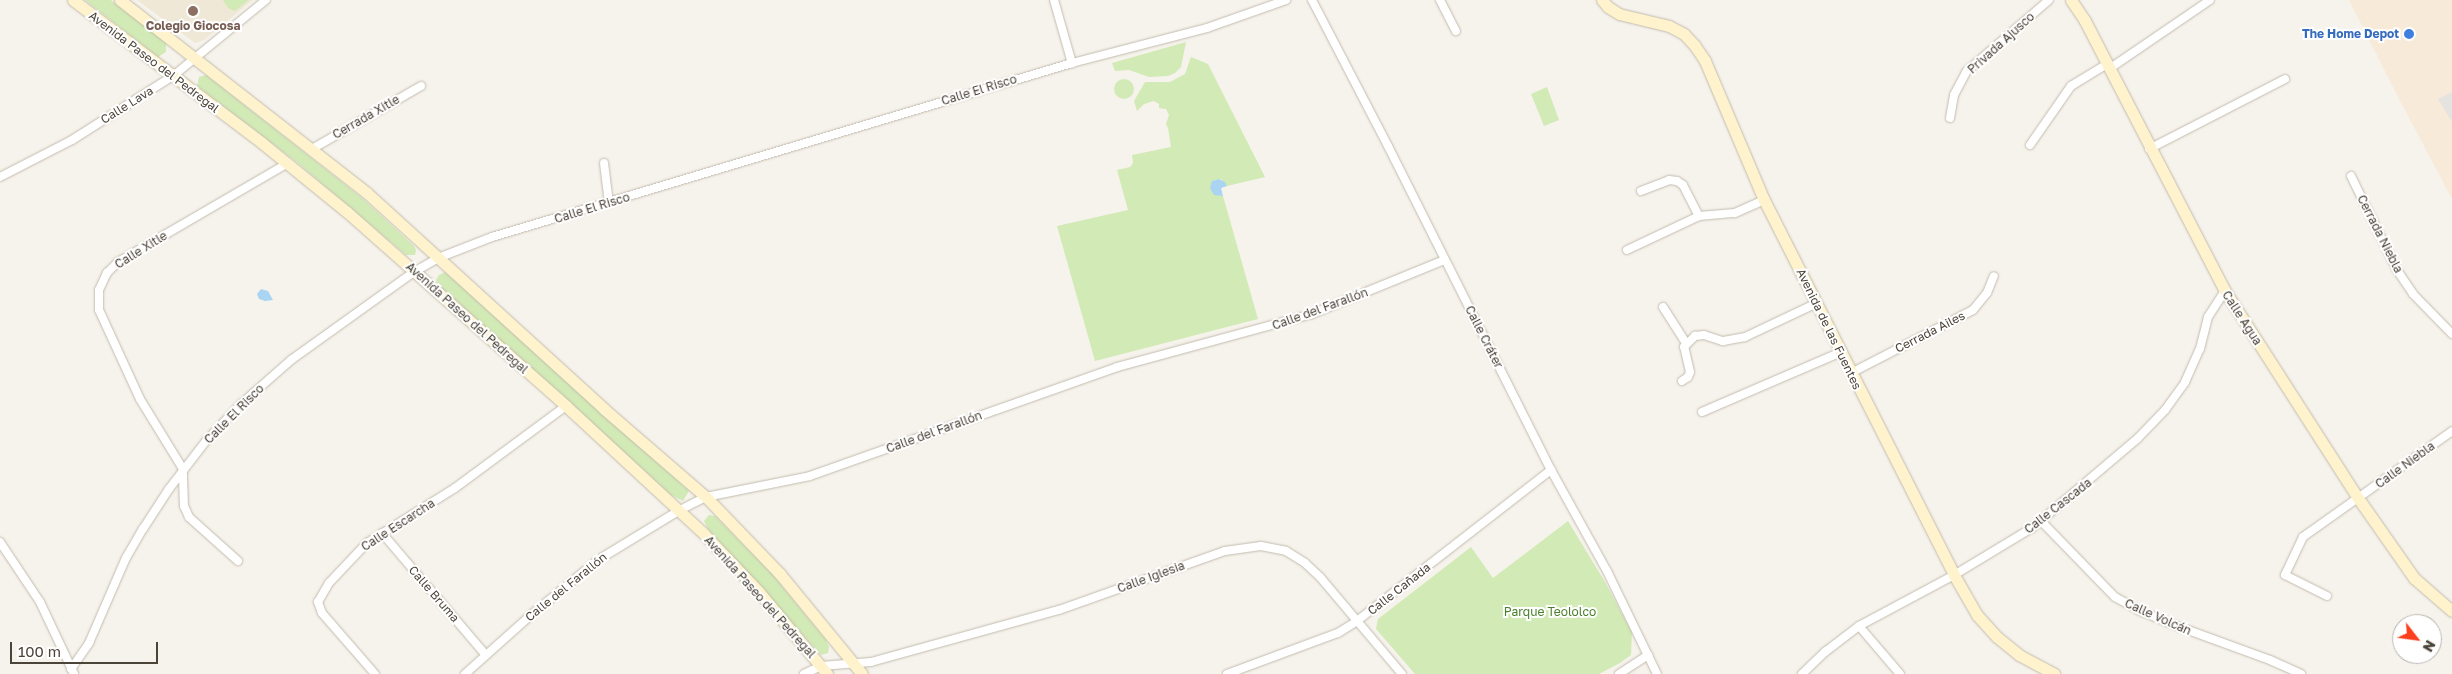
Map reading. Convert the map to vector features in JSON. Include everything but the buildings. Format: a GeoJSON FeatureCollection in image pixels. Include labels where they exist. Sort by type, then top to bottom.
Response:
{"type":"FeatureCollection","features":[{"type":"Feature","properties":{"kind":"main road","name":"Avenida Paseo del Pedregal"},"geometry":{"type":"LineString","coordinates":[[73,0],[288,163],[347,212],[566,406],[680,510],[759,592],[824,670]]}},
{"type":"Feature","properties":{"kind":"main road","name":"Avenida Paseo del Pedregal"},"geometry":{"type":"LineString","coordinates":[[120,0],[367,193],[706,497],[780,574],[862,674]]}},
{"type":"Feature","properties":{"kind":"main road","name":"Avenida de las Fuentes"},"geometry":{"type":"LineString","coordinates":[[1602,0],[1608,7],[1619,14],[1668,26],[1684,34],[1695,46],[1705,61],[1764,200],[1954,575],[1977,615],[1997,637],[2019,654],[2054,674]]}},
{"type":"Feature","properties":{"kind":"main road","name":"Calle Agua"},"geometry":{"type":"LineString","coordinates":[[2071,0],[2085,21],[2149,149],[2225,291],[2358,498],[2414,578],[2452,611]]}},
{"type":"Feature","properties":{"kind":"street","name":"Calle Lava"},"geometry":{"type":"LineString","coordinates":[[0,176],[72,140],[173,76],[266,0]]}},
{"type":"Feature","properties":{"kind":"street"},"geometry":{"type":"LineString","coordinates":[[1054,0],[1072,63]]}},
{"type":"Feature","properties":{"kind":"street","name":"Calle El Risco"},"geometry":{"type":"LineString","coordinates":[[72,671],[89,642],[126,558],[142,529],[183,469],[241,404],[291,360],[414,272],[438,258],[492,237],[1072,63],[1207,28],[1286,0]]}},
{"type":"Feature","properties":{"kind":"street","name":"Calle Cráter"},"geometry":{"type":"LineString","coordinates":[[1312,0],[1388,146],[1551,470],[1607,571],[1657,674]]}},
{"type":"Feature","properties":{"kind":"street"},"geometry":{"type":"LineString","coordinates":[[1440,0],[1456,31]]}},
{"type":"Feature","properties":{"kind":"street","name":"Privada Ajusco"},"geometry":{"type":"LineString","coordinates":[[1950,118],[1954,95],[1967,71],[2049,0]]}},
{"type":"Feature","properties":{"kind":"street"},"geometry":{"type":"LineString","coordinates":[[2030,145],[2070,86],[2108,66],[2210,0]]}},
{"type":"Feature","properties":{"kind":"street"},"geometry":{"type":"LineString","coordinates":[[2149,149],[2285,79]]}},
{"type":"Feature","properties":{"kind":"street","name":"Cerrada Xitle"},"geometry":{"type":"LineString","coordinates":[[312,149],[421,86]]}},
{"type":"Feature","properties":{"kind":"street","name":"Calle Xitle"},"geometry":{"type":"LineString","coordinates":[[183,469],[140,399],[99,310],[99,290],[107,273],[118,262],[288,163]]}},
{"type":"Feature","properties":{"kind":"street"},"geometry":{"type":"LineString","coordinates":[[604,164],[609,202]]}},
{"type":"Feature","properties":{"kind":"street","name":"Cerrada Niebla"},"geometry":{"type":"LineString","coordinates":[[2351,176],[2396,270],[2413,294],[2452,334]]}},
{"type":"Feature","properties":{"kind":"street"},"geometry":{"type":"LineString","coordinates":[[1641,191],[1669,180],[1677,181],[1683,185],[1699,216]]}},
{"type":"Feature","properties":{"kind":"street"},"geometry":{"type":"LineString","coordinates":[[1627,250],[1699,216],[1735,213],[1764,200]]}},
{"type":"Feature","properties":{"kind":"street","name":"Calle del Farallón"},"geometry":{"type":"LineString","coordinates":[[464,674],[532,614],[598,560],[680,510],[706,497],[810,476],[1117,367],[1312,314],[1444,260]]}},
{"type":"Feature","properties":{"kind":"street","name":"Cerrada Ailes"},"geometry":{"type":"LineString","coordinates":[[1851,373],[1973,310],[1987,293],[1994,276]]}},
{"type":"Feature","properties":{"kind":"street","name":"Calle Cascada"},"geometry":{"type":"LineString","coordinates":[[1802,674],[1825,652],[1859,626],[1954,575],[2041,521],[2138,438],[2165,410],[2185,382],[2200,349],[2208,317],[2225,291]]}},
{"type":"Feature","properties":{"kind":"street"},"geometry":{"type":"LineString","coordinates":[[1682,381],[1688,377],[1690,372],[1684,352],[1686,343],[1695,336],[1704,335],[1723,342],[1745,337],[1817,303]]}},
{"type":"Feature","properties":{"kind":"street"},"geometry":{"type":"LineString","coordinates":[[1663,307],[1686,343]]}},
{"type":"Feature","properties":{"kind":"street"},"geometry":{"type":"LineString","coordinates":[[1702,412],[1841,352]]}},
{"type":"Feature","properties":{"kind":"street","name":"Calle Escarcha"},"geometry":{"type":"LineString","coordinates":[[375,674],[322,613],[318,602],[329,583],[355,554],[382,533],[455,488],[566,406]]}},
{"type":"Feature","properties":{"kind":"street","name":"Calle Niebla"},"geometry":{"type":"LineString","coordinates":[[2327,596],[2285,575],[2303,537],[2452,431]]}},
{"type":"Feature","properties":{"kind":"street"},"geometry":{"type":"LineString","coordinates":[[183,469],[184,506],[189,517],[238,561]]}},
{"type":"Feature","properties":{"kind":"street","name":"Calle Cañada"},"geometry":{"type":"LineString","coordinates":[[1227,674],[1338,633],[1357,621],[1551,470]]}},
{"type":"Feature","properties":{"kind":"street","name":"Calle Volcán"},"geometry":{"type":"LineString","coordinates":[[2041,521],[2115,597],[2145,613],[2270,660],[2301,674]]}},
{"type":"Feature","properties":{"kind":"street","name":"Calle Bruma"},"geometry":{"type":"LineString","coordinates":[[382,533],[486,655]]}},
{"type":"Feature","properties":{"kind":"street"},"geometry":{"type":"LineString","coordinates":[[0,542],[40,602],[72,671]]}},
{"type":"Feature","properties":{"kind":"street","name":"Calle Iglesia"},"geometry":{"type":"LineString","coordinates":[[804,674],[853,662],[871,662],[1059,610],[1225,551],[1261,546],[1286,551],[1305,563],[1320,577],[1402,674]]}},
{"type":"Feature","properties":{"kind":"street"},"geometry":{"type":"LineString","coordinates":[[1859,626],[1900,674]]}},
{"type":"Feature","properties":{"kind":"street"},"geometry":{"type":"LineString","coordinates":[[1619,674],[1648,656]]}},
{"type":"Feature","properties":{"kind":"shaded area"},"geometry":{"type":"Polygon","coordinates":[[[137,0],[253,0],[204,40],[195,43],[137,0]]]}},
{"type":"Feature","properties":{"kind":"shaded area","name":"The Home Depot"},"geometry":{"type":"Polygon","coordinates":[[[2349,0],[2452,0],[2452,199],[2398,97],[2349,0]]]}},
{"type":"Feature","properties":{"kind":"shaded area"},"geometry":{"type":"Polygon","coordinates":[[[2452,92],[2452,122],[2438,99],[2452,92]]]}},
{"type":"Feature","properties":{"kind":"green space"},"geometry":{"type":"Polygon","coordinates":[[[85,0],[111,0],[166,42],[166,52],[158,57],[85,0]]]}},
{"type":"Feature","properties":{"kind":"green space"},"geometry":{"type":"Polygon","coordinates":[[[223,0],[249,0],[235,11],[228,8],[223,0]]]}},
{"type":"Feature","properties":{"kind":"green space"},"geometry":{"type":"Polygon","coordinates":[[[1186,42],[1181,67],[1175,73],[1168,76],[1149,77],[1129,70],[1115,71],[1112,63],[1186,42]]]}},
{"type":"Feature","properties":{"kind":"green space"},"geometry":{"type":"Polygon","coordinates":[[[1191,57],[1208,64],[1265,177],[1227,186],[1221,179],[1214,180],[1214,194],[1223,196],[1258,319],[1095,361],[1057,226],[1128,210],[1117,170],[1130,167],[1133,163],[1132,155],[1171,147],[1166,124],[1169,115],[1166,109],[1159,108],[1159,104],[1154,101],[1144,104],[1137,111],[1134,101],[1145,82],[1170,82],[1185,74],[1191,57]]]}},
{"type":"Feature","properties":{"kind":"green space"},"geometry":{"type":"Polygon","coordinates":[[[206,75],[362,198],[414,246],[416,250],[415,255],[406,255],[299,164],[197,86],[199,77],[206,75]]]}},
{"type":"Feature","properties":{"kind":"green space"},"geometry":{"type":"Polygon","coordinates":[[[1124,79],[1131,82],[1134,89],[1131,96],[1124,99],[1117,96],[1114,89],[1117,82],[1124,79]]]}},
{"type":"Feature","properties":{"kind":"green space"},"geometry":{"type":"Polygon","coordinates":[[[1547,87],[1559,120],[1544,126],[1531,94],[1547,87]]]}},
{"type":"Feature","properties":{"kind":"green space"},"geometry":{"type":"Polygon","coordinates":[[[445,272],[689,491],[683,501],[671,495],[439,285],[436,280],[439,275],[445,272]]]}},
{"type":"Feature","properties":{"kind":"green space"},"geometry":{"type":"Polygon","coordinates":[[[709,515],[715,516],[772,574],[826,640],[829,647],[828,653],[821,655],[708,529],[704,521],[709,515]]]}},
{"type":"Feature","properties":{"kind":"green space","name":"Parque Teololco"},"geometry":{"type":"Polygon","coordinates":[[[1568,521],[1605,582],[1632,632],[1631,655],[1620,663],[1599,674],[1415,674],[1376,629],[1378,619],[1471,547],[1493,578],[1568,521]]]}},
{"type":"Feature","properties":{"kind":"water"},"geometry":{"type":"Polygon","coordinates":[[[1219,179],[1225,182],[1227,186],[1221,188],[1223,196],[1214,195],[1210,188],[1212,181],[1219,179]]]}},
{"type":"Feature","properties":{"kind":"water"},"geometry":{"type":"Polygon","coordinates":[[[261,289],[268,291],[273,300],[265,301],[259,299],[257,294],[261,289]]]}},
{"type":"Feature","properties":{"kind":"place","name":"Colegio Giocosa"},"geometry":{"type":"Point","coordinates":[193,11]}},
{"type":"Feature","properties":{"kind":"place","name":"The Home Depot"},"geometry":{"type":"Point","coordinates":[2409,34]}}]}
